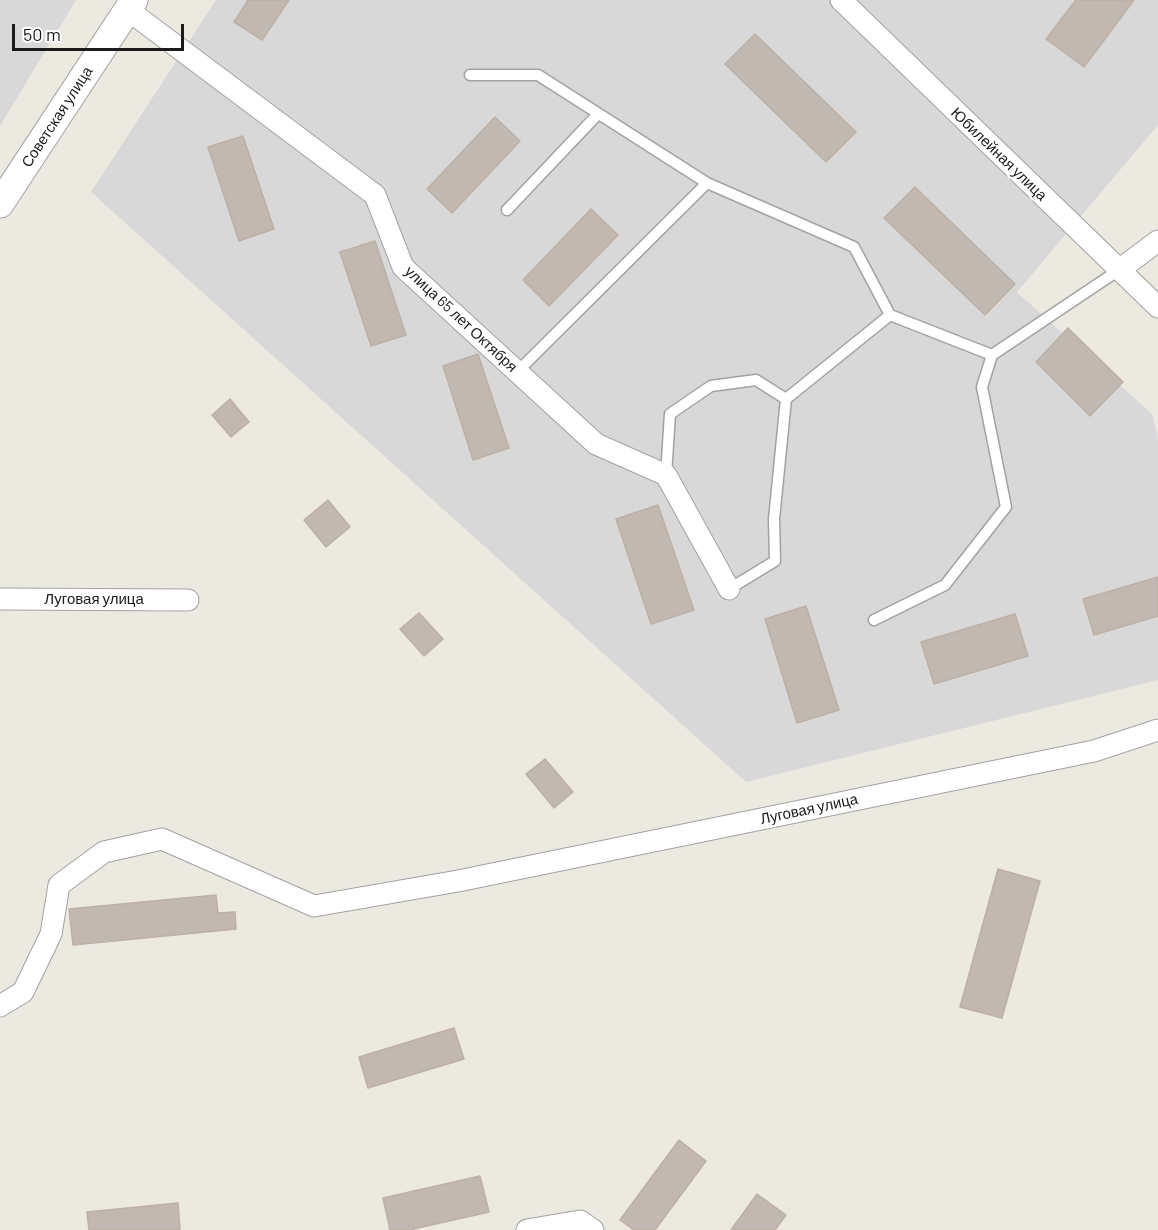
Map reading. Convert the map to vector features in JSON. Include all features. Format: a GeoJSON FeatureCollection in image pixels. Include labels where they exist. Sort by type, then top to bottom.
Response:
{"type":"FeatureCollection","features":[{"type":"Feature","properties":{"kind":"street","name":"Юбилейная улица"},"geometry":{"type":"LineString","coordinates":[[854,4],[1158,307]]}},
{"type":"Feature","properties":{"kind":"street","name":"Советская улица"},"geometry":{"type":"LineString","coordinates":[[0,204],[131,5]]}},
{"type":"Feature","properties":{"kind":"street","name":"улица 65 лет Октября"},"geometry":{"type":"LineString","coordinates":[[131,5],[375,195],[403,267],[596,444],[666,475]]}},
{"type":"Feature","properties":{"kind":"street"},"geometry":{"type":"LineString","coordinates":[[1119,270],[1158,241]]}},
{"type":"Feature","properties":{"kind":"street"},"geometry":{"type":"LineString","coordinates":[[666,475],[729,589]]}},
{"type":"Feature","properties":{"kind":"street","name":"Луговая улица"},"geometry":{"type":"LineString","coordinates":[[0,599],[188,600]]}},
{"type":"Feature","properties":{"kind":"street","name":"Луговая улица"},"geometry":{"type":"LineString","coordinates":[[0,1006],[23,992],[51,934],[59,885],[104,852],[162,839],[314,906],[458,881],[1094,751],[1158,730]]}},
{"type":"Feature","properties":{"kind":"street"},"geometry":{"type":"LineString","coordinates":[[527,1230],[580,1221],[593,1230]]}},
{"type":"Feature","properties":{"kind":"lane"},"geometry":{"type":"LineString","coordinates":[[470,75],[538,75],[707,183],[854,247],[890,315],[992,355]]}},
{"type":"Feature","properties":{"kind":"lane"},"geometry":{"type":"LineString","coordinates":[[507,210],[598,114]]}},
{"type":"Feature","properties":{"kind":"lane"},"geometry":{"type":"LineString","coordinates":[[517,372],[707,183]]}},
{"type":"Feature","properties":{"kind":"lane"},"geometry":{"type":"LineString","coordinates":[[874,620],[945,585],[1006,507],[982,387],[992,355],[1119,270]]}},
{"type":"Feature","properties":{"kind":"lane"},"geometry":{"type":"LineString","coordinates":[[729,589],[775,561],[774,519],[786,399],[890,315]]}},
{"type":"Feature","properties":{"kind":"lane"},"geometry":{"type":"LineString","coordinates":[[666,475],[670,414],[711,386],[756,380],[786,399]]}},
{"type":"Feature","properties":{"kind":"shaded area"},"geometry":{"type":"Polygon","coordinates":[[[0,0],[76,0],[0,126],[0,0]]]}},
{"type":"Feature","properties":{"kind":"shaded area"},"geometry":{"type":"Polygon","coordinates":[[[216,0],[1158,0],[1158,125],[1017,292],[1152,414],[1158,438],[1158,680],[746,782],[91,192],[216,0]]]}},
{"type":"Feature","properties":{"kind":"building"},"geometry":{"type":"Polygon","coordinates":[[[248,0],[289,0],[262,40],[234,22],[248,0]]]}},
{"type":"Feature","properties":{"kind":"building"},"geometry":{"type":"Polygon","coordinates":[[[1076,0],[1134,0],[1084,67],[1046,39],[1076,0]]]}},
{"type":"Feature","properties":{"kind":"building"},"geometry":{"type":"Polygon","coordinates":[[[755,34],[856,132],[826,162],[725,64],[755,34]]]}},
{"type":"Feature","properties":{"kind":"building"},"geometry":{"type":"Polygon","coordinates":[[[495,117],[520,141],[452,213],[427,189],[495,117]]]}},
{"type":"Feature","properties":{"kind":"building"},"geometry":{"type":"Polygon","coordinates":[[[243,136],[274,229],[239,241],[208,147],[243,136]]]}},
{"type":"Feature","properties":{"kind":"building"},"geometry":{"type":"Polygon","coordinates":[[[915,187],[1015,284],[985,315],[884,218],[915,187]]]}},
{"type":"Feature","properties":{"kind":"building"},"geometry":{"type":"Polygon","coordinates":[[[591,209],[618,235],[549,306],[523,280],[591,209]]]}},
{"type":"Feature","properties":{"kind":"building"},"geometry":{"type":"Polygon","coordinates":[[[375,241],[406,335],[371,346],[340,252],[375,241]]]}},
{"type":"Feature","properties":{"kind":"building"},"geometry":{"type":"Polygon","coordinates":[[[1068,328],[1123,382],[1090,416],[1036,362],[1068,328]]]}},
{"type":"Feature","properties":{"kind":"building"},"geometry":{"type":"Polygon","coordinates":[[[478,354],[509,448],[473,460],[443,366],[478,354]]]}},
{"type":"Feature","properties":{"kind":"building"},"geometry":{"type":"Polygon","coordinates":[[[230,399],[249,422],[231,437],[212,415],[230,399]]]}},
{"type":"Feature","properties":{"kind":"building"},"geometry":{"type":"Polygon","coordinates":[[[328,500],[350,527],[326,547],[304,520],[328,500]]]}},
{"type":"Feature","properties":{"kind":"building"},"geometry":{"type":"Polygon","coordinates":[[[658,505],[694,610],[651,624],[616,519],[658,505]]]}},
{"type":"Feature","properties":{"kind":"building"},"geometry":{"type":"Polygon","coordinates":[[[1158,577],[1158,616],[1094,635],[1083,599],[1158,577]]]}},
{"type":"Feature","properties":{"kind":"building"},"geometry":{"type":"Polygon","coordinates":[[[806,606],[839,710],[797,723],[765,619],[806,606]]]}},
{"type":"Feature","properties":{"kind":"building"},"geometry":{"type":"Polygon","coordinates":[[[419,613],[443,639],[424,656],[400,629],[419,613]]]}},
{"type":"Feature","properties":{"kind":"building"},"geometry":{"type":"Polygon","coordinates":[[[1015,614],[1028,656],[934,684],[921,642],[1015,614]]]}},
{"type":"Feature","properties":{"kind":"building"},"geometry":{"type":"Polygon","coordinates":[[[545,759],[573,792],[554,808],[526,774],[545,759]]]}},
{"type":"Feature","properties":{"kind":"building"},"geometry":{"type":"Polygon","coordinates":[[[998,869],[1040,881],[1002,1018],[960,1007],[998,869]]]}},
{"type":"Feature","properties":{"kind":"building"},"geometry":{"type":"Polygon","coordinates":[[[216,895],[218,913],[235,912],[236,929],[73,945],[69,909],[216,895]]]}},
{"type":"Feature","properties":{"kind":"building"},"geometry":{"type":"Polygon","coordinates":[[[454,1028],[464,1059],[368,1088],[359,1057],[454,1028]]]}},
{"type":"Feature","properties":{"kind":"building"},"geometry":{"type":"Polygon","coordinates":[[[679,1140],[706,1161],[655,1230],[634,1230],[620,1220],[679,1140]]]}},
{"type":"Feature","properties":{"kind":"building"},"geometry":{"type":"Polygon","coordinates":[[[480,1176],[489,1212],[409,1230],[390,1230],[383,1198],[480,1176]]]}},
{"type":"Feature","properties":{"kind":"building"},"geometry":{"type":"Polygon","coordinates":[[[757,1194],[786,1215],[775,1230],[731,1230],[757,1194]]]}},
{"type":"Feature","properties":{"kind":"building"},"geometry":{"type":"Polygon","coordinates":[[[178,1203],[180,1230],[89,1230],[87,1212],[178,1203]]]}}]}
